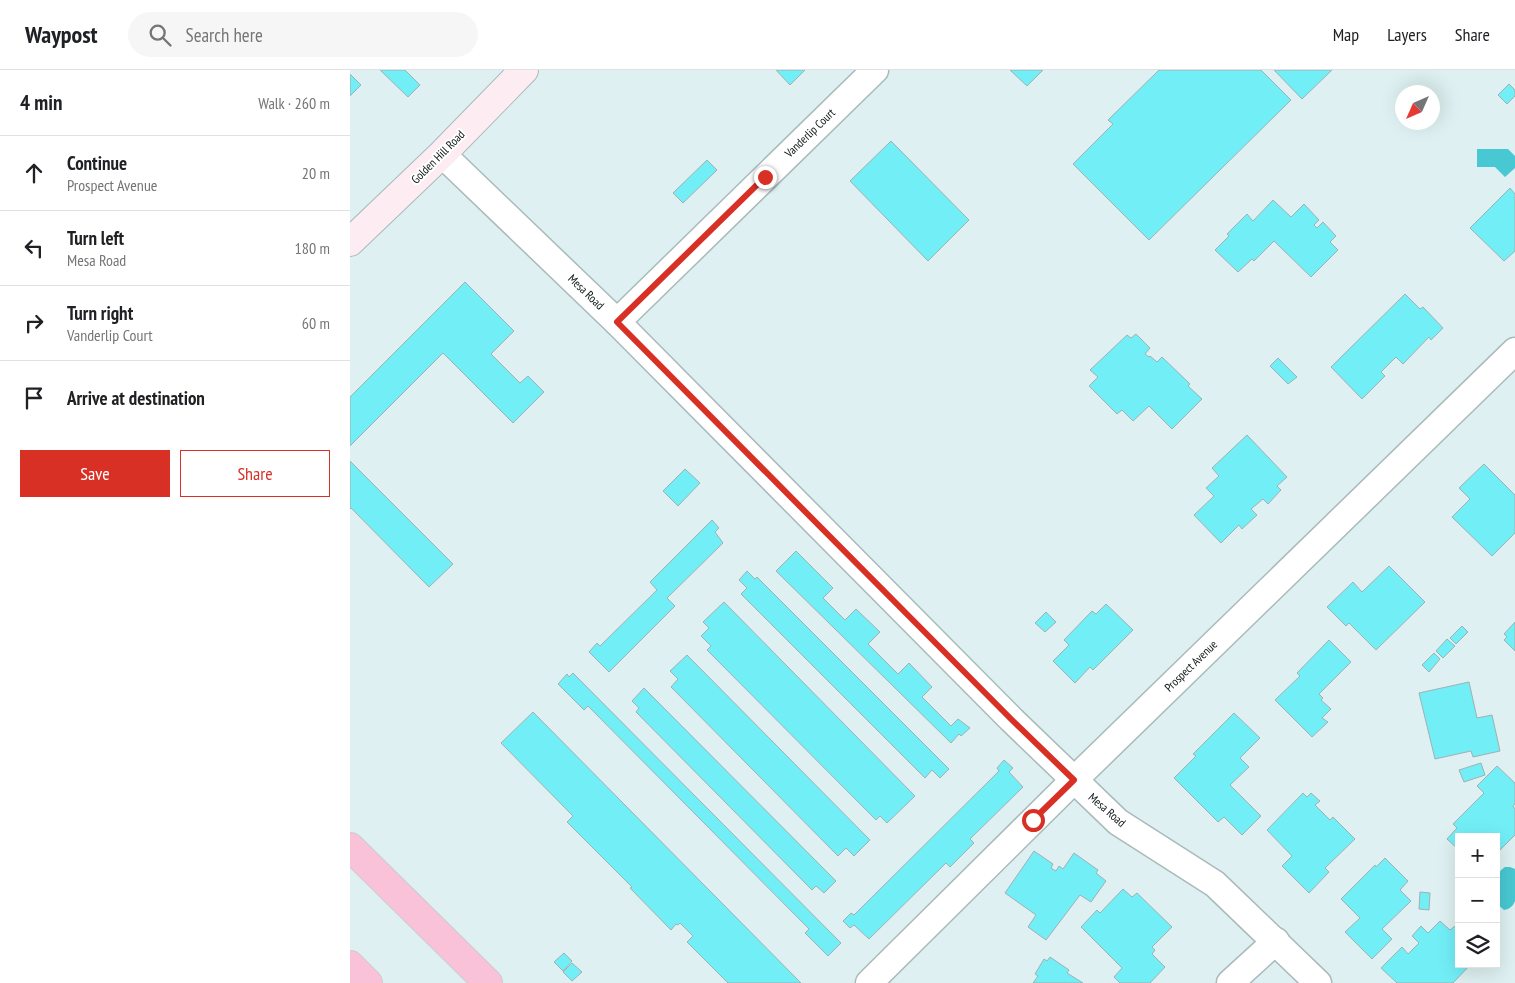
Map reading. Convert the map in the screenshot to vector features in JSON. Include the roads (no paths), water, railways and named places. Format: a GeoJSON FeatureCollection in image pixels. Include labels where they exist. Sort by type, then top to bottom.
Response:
{"type":"FeatureCollection","features":[{"type":"Feature","properties":{"kind":"highway"},"geometry":{"type":"LineString","coordinates":[[350,847],[488,983]]}},
{"type":"Feature","properties":{"kind":"highway"},"geometry":{"type":"LineString","coordinates":[[350,965],[368,983]]}},
{"type":"Feature","properties":{"kind":"main road","name":"Golden Hill Road"},"geometry":{"type":"LineString","coordinates":[[350,242],[442,154],[524,70]]}},
{"type":"Feature","properties":{"kind":"street","name":"Vanderlip Court"},"geometry":{"type":"LineString","coordinates":[[617,322],[875,70]]}},
{"type":"Feature","properties":{"kind":"street","name":"Mesa Road"},"geometry":{"type":"LineString","coordinates":[[442,154],[617,322],[998,706],[1118,822],[1215,884],[1276,940],[1318,983]]}},
{"type":"Feature","properties":{"kind":"street","name":"Prospect Avenue"},"geometry":{"type":"LineString","coordinates":[[869,983],[1074,780],[1515,351]]}},
{"type":"Feature","properties":{"kind":"street"},"geometry":{"type":"LineString","coordinates":[[1230,983],[1276,940]]}},
{"type":"Feature","properties":{"kind":"water"},"geometry":{"type":"Polygon","coordinates":[[[1477,149],[1508,149],[1515,156],[1515,168],[1505,177],[1495,167],[1477,167],[1477,149]]]}},
{"type":"Feature","properties":{"kind":"water"},"geometry":{"type":"Polygon","coordinates":[[[1505,867],[1515,869],[1515,901],[1511,907],[1504,910],[1500,906],[1501,870],[1505,867]]]}}]}
